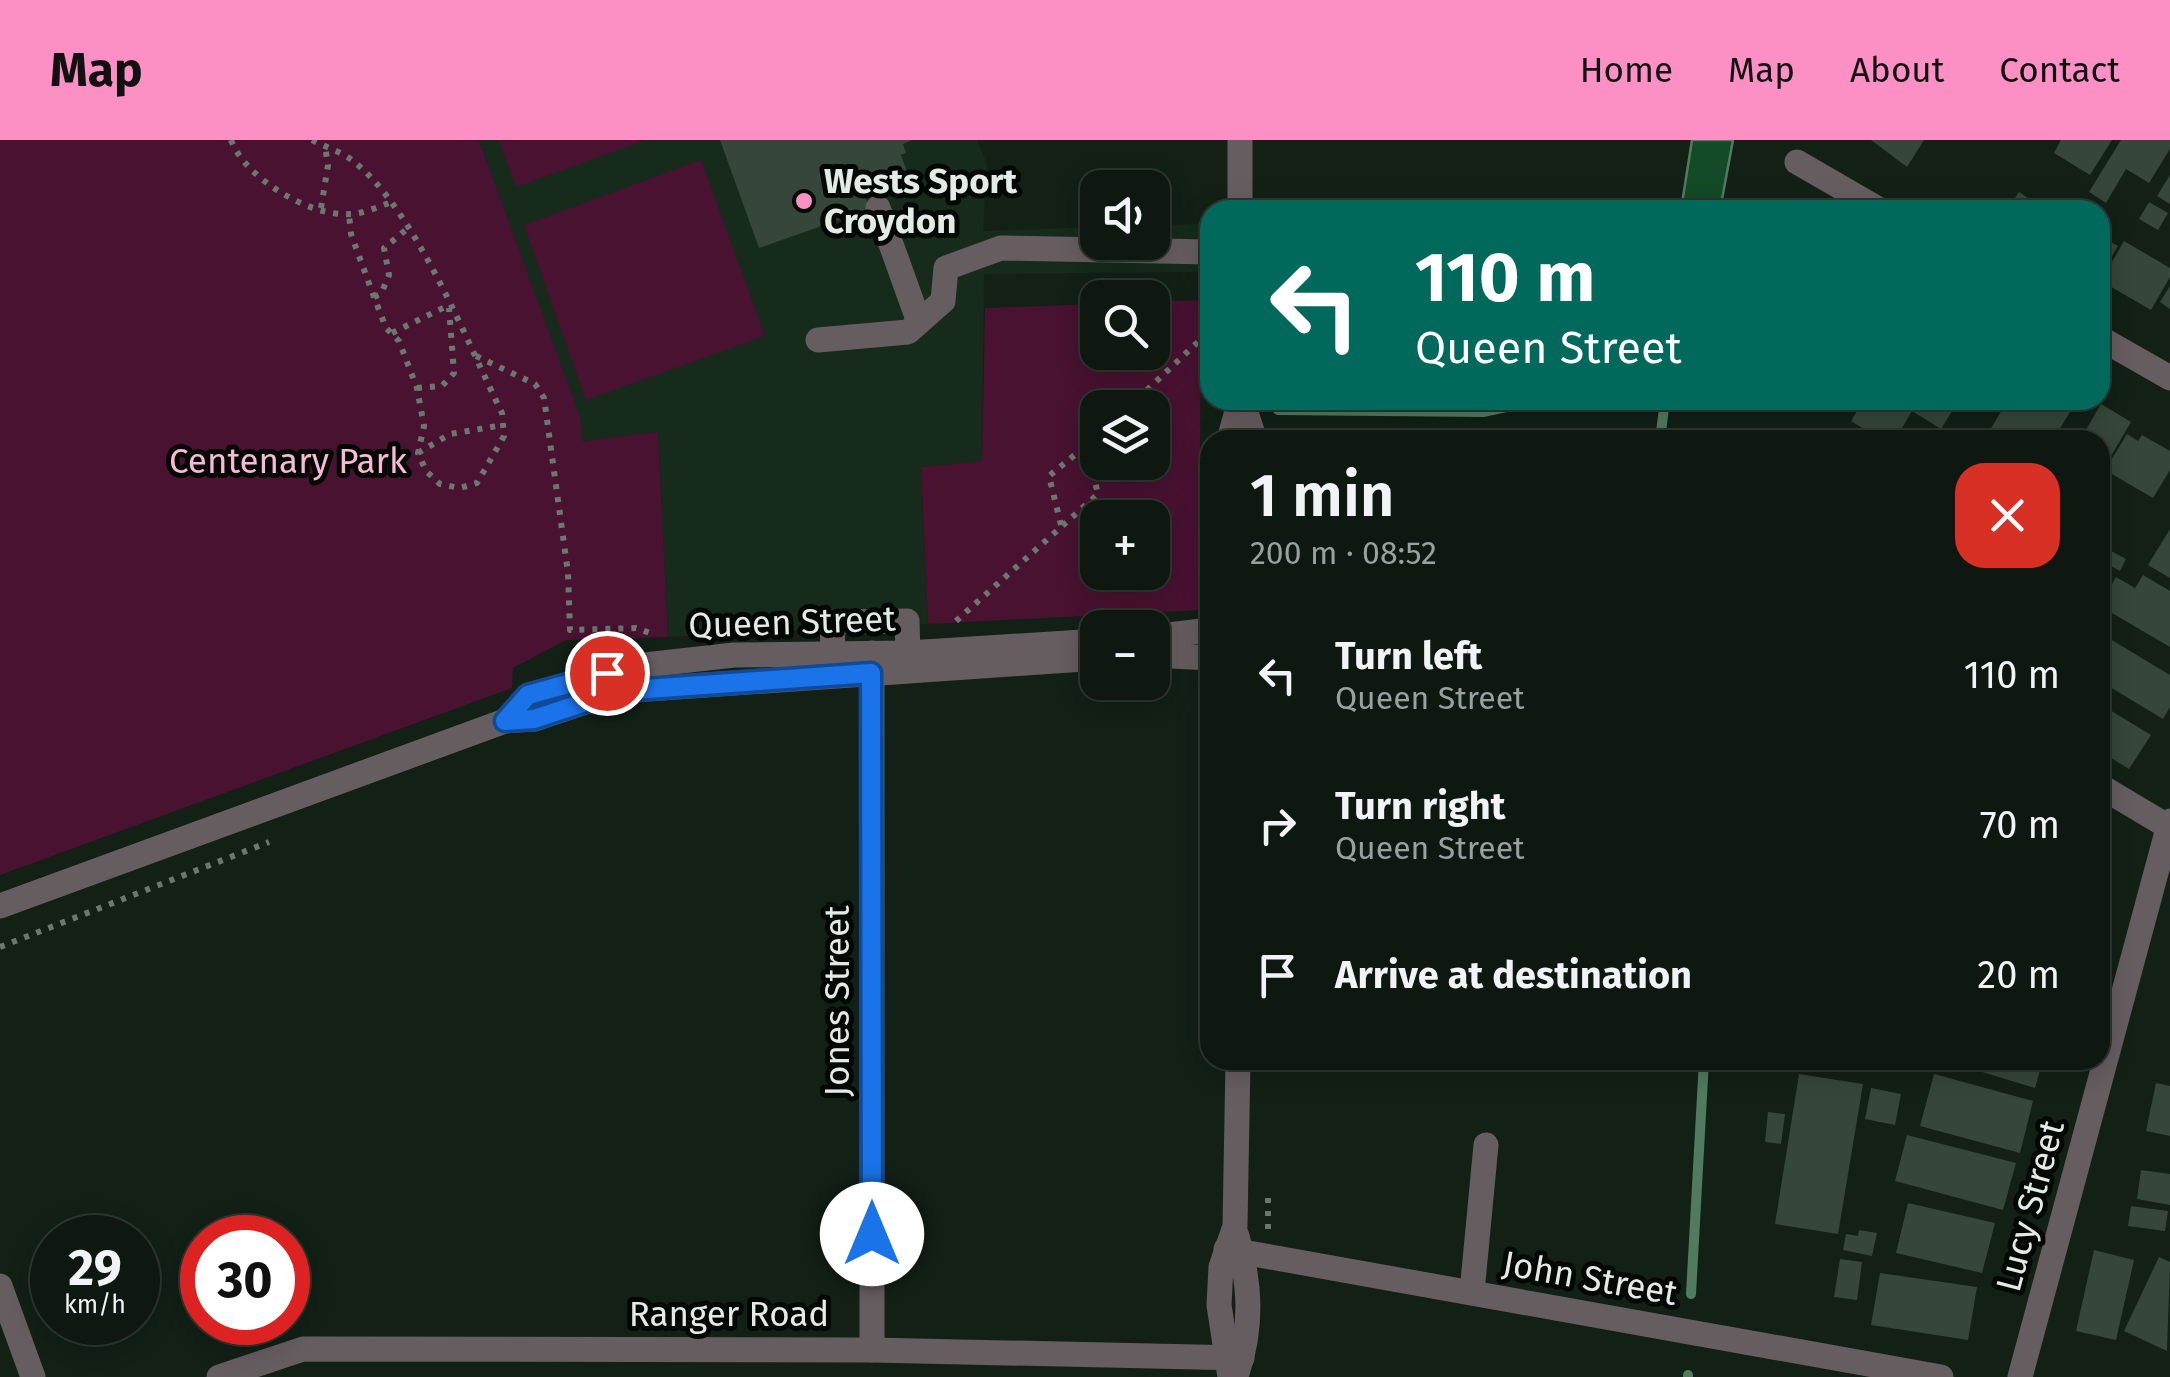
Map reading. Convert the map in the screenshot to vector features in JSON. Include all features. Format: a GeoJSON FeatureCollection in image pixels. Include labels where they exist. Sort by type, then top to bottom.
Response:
{"type":"FeatureCollection","features":[{"type":"Feature","properties":{"kind":"street"},"geometry":{"type":"LineString","coordinates":[[1240,140],[1240,200]]}},
{"type":"Feature","properties":{"kind":"street"},"geometry":{"type":"LineString","coordinates":[[1797,162],[1863,200]]}},
{"type":"Feature","properties":{"kind":"street"},"geometry":{"type":"LineString","coordinates":[[878,208],[919,322]]}},
{"type":"Feature","properties":{"kind":"street"},"geometry":{"type":"LineString","coordinates":[[818,340],[908,332],[943,301],[946,268],[1001,248],[1200,252]]}},
{"type":"Feature","properties":{"kind":"street"},"geometry":{"type":"LineString","coordinates":[[2110,344],[2170,378]]}},
{"type":"Feature","properties":{"kind":"street"},"geometry":{"type":"LineString","coordinates":[[833,650],[832,622],[907,621],[918,652]]}},
{"type":"Feature","properties":{"kind":"street"},"geometry":{"type":"LineString","coordinates":[[1170,635],[1200,631]]}},
{"type":"Feature","properties":{"kind":"street","name":"Queen Street"},"geometry":{"type":"LineString","coordinates":[[505,721],[528,695],[636,666],[833,650],[872,663],[918,652],[1080,642]]}},
{"type":"Feature","properties":{"kind":"street"},"geometry":{"type":"LineString","coordinates":[[1170,656],[1200,657]]}},
{"type":"Feature","properties":{"kind":"street","name":"Queen Street"},"geometry":{"type":"LineString","coordinates":[[0,906],[505,721],[534,719],[619,691],[872,663],[1080,658]]}},
{"type":"Feature","properties":{"kind":"street","name":"Jones Street"},"geometry":{"type":"LineString","coordinates":[[872,663],[872,1350]]}},
{"type":"Feature","properties":{"kind":"street"},"geometry":{"type":"LineString","coordinates":[[2110,792],[2169,824]]}},
{"type":"Feature","properties":{"kind":"street","name":"Lucy Street"},"geometry":{"type":"LineString","coordinates":[[2110,1043],[2169,824]]}},
{"type":"Feature","properties":{"kind":"street"},"geometry":{"type":"LineString","coordinates":[[1233,1368],[1218,1305],[1234,1242],[1238,1070]]}},
{"type":"Feature","properties":{"kind":"street","name":"Lucy Street"},"geometry":{"type":"LineString","coordinates":[[2020,1377],[2103,1070]]}},
{"type":"Feature","properties":{"kind":"street"},"geometry":{"type":"LineString","coordinates":[[1472,1292],[1486,1145]]}},
{"type":"Feature","properties":{"kind":"street","name":"John Street"},"geometry":{"type":"LineString","coordinates":[[1234,1242],[1472,1292],[1941,1377]]}},
{"type":"Feature","properties":{"kind":"street"},"geometry":{"type":"LineString","coordinates":[[0,1286],[34,1377]]}},
{"type":"Feature","properties":{"kind":"street","name":"Ranger Road"},"geometry":{"type":"LineString","coordinates":[[220,1377],[303,1349],[872,1350],[1233,1368]]}},
{"type":"Feature","properties":{"kind":"path"},"geometry":{"type":"LineString","coordinates":[[231,140],[253,170],[300,202],[350,214],[388,202]]}},
{"type":"Feature","properties":{"kind":"path"},"geometry":{"type":"LineString","coordinates":[[312,140],[354,162],[388,202],[442,282],[454,373],[442,386],[417,388]]}},
{"type":"Feature","properties":{"kind":"path"},"geometry":{"type":"LineString","coordinates":[[321,208],[328,164],[325,146]]}},
{"type":"Feature","properties":{"kind":"path"},"geometry":{"type":"LineString","coordinates":[[350,214],[351,234],[374,297],[399,341],[417,388],[424,426],[418,453],[426,472],[440,484],[460,488],[477,482],[490,467],[504,436],[502,412],[448,305]]}},
{"type":"Feature","properties":{"kind":"path"},"geometry":{"type":"LineString","coordinates":[[374,297],[381,294],[390,275],[384,248],[407,229]]}},
{"type":"Feature","properties":{"kind":"path"},"geometry":{"type":"LineString","coordinates":[[392,334],[448,305]]}},
{"type":"Feature","properties":{"kind":"path"},"geometry":{"type":"LineString","coordinates":[[1147,390],[1200,340]]}},
{"type":"Feature","properties":{"kind":"path"},"geometry":{"type":"LineString","coordinates":[[475,356],[535,384],[544,398],[568,573],[570,630],[636,628],[654,634]]}},
{"type":"Feature","properties":{"kind":"path"},"geometry":{"type":"LineString","coordinates":[[418,453],[450,434],[503,426]]}},
{"type":"Feature","properties":{"kind":"path"},"geometry":{"type":"LineString","coordinates":[[1061,525],[1049,476],[1080,451]]}},
{"type":"Feature","properties":{"kind":"path"},"geometry":{"type":"LineString","coordinates":[[918,652],[925,630],[946,629],[1098,494],[1094,480]]}},
{"type":"Feature","properties":{"kind":"path"},"geometry":{"type":"LineString","coordinates":[[0,947],[284,836]]}},
{"type":"Feature","properties":{"kind":"shaded area"},"geometry":{"type":"Polygon","coordinates":[[[479,140],[977,140],[987,164],[983,231],[1080,228],[1080,260],[1170,260],[1170,225],[1200,224],[1198,272],[984,274],[982,462],[921,467],[928,624],[668,637],[658,433],[582,441],[579,417],[479,140]]]}},
{"type":"Feature","properties":{"kind":"shaded area"},"geometry":{"type":"Polygon","coordinates":[[[1692,140],[1733,140],[1722,200],[1683,200],[1692,140]]]}},
{"type":"Feature","properties":{"kind":"green space","name":"Centenary Park"},"geometry":{"type":"Polygon","coordinates":[[[0,140],[479,140],[580,417],[582,441],[658,432],[668,637],[566,640],[513,668],[512,688],[0,875],[0,140]]]}},
{"type":"Feature","properties":{"kind":"green space"},"geometry":{"type":"Polygon","coordinates":[[[499,140],[646,140],[516,187],[499,140]]]}},
{"type":"Feature","properties":{"kind":"green space"},"geometry":{"type":"Polygon","coordinates":[[[701,160],[765,336],[586,400],[524,225],[701,160]]]}},
{"type":"Feature","properties":{"kind":"green space"},"geometry":{"type":"Polygon","coordinates":[[[1200,300],[1199,610],[1080,610],[1080,616],[928,624],[921,467],[982,461],[985,308],[1080,305],[1080,370],[1170,370],[1170,301],[1200,300]]]}},
{"type":"Feature","properties":{"kind":"building","name":"Wests Sport Croydon"},"geometry":{"type":"Polygon","coordinates":[[[720,140],[912,140],[903,144],[906,153],[901,155],[909,177],[864,193],[870,209],[759,248],[720,140]]]}},
{"type":"Feature","properties":{"kind":"building"},"geometry":{"type":"Polygon","coordinates":[[[1871,140],[1924,140],[1907,167],[1871,140]]]}},
{"type":"Feature","properties":{"kind":"building"},"geometry":{"type":"Polygon","coordinates":[[[2061,140],[2112,140],[2090,175],[2054,153],[2061,140]]]}},
{"type":"Feature","properties":{"kind":"building"},"geometry":{"type":"Polygon","coordinates":[[[2121,140],[2170,140],[2170,149],[2149,183],[2126,169],[2108,200],[2089,192],[2121,140]]]}},
{"type":"Feature","properties":{"kind":"building"},"geometry":{"type":"Polygon","coordinates":[[[2170,175],[2170,204],[2157,196],[2170,175]]]}},
{"type":"Feature","properties":{"kind":"building"},"geometry":{"type":"Polygon","coordinates":[[[2019,192],[2031,200],[2014,200],[2019,192]]]}},
{"type":"Feature","properties":{"kind":"building"},"geometry":{"type":"Polygon","coordinates":[[[2149,202],[2168,213],[2158,230],[2139,219],[2149,202]]]}},
{"type":"Feature","properties":{"kind":"building"},"geometry":{"type":"Polygon","coordinates":[[[2124,241],[2170,268],[2170,277],[2151,310],[2110,286],[2110,265],[2124,241]]]}},
{"type":"Feature","properties":{"kind":"building"},"geometry":{"type":"Polygon","coordinates":[[[2110,242],[2118,246],[2110,259],[2110,242]]]}},
{"type":"Feature","properties":{"kind":"building"},"geometry":{"type":"Polygon","coordinates":[[[2170,286],[2170,309],[2160,302],[2170,286]]]}},
{"type":"Feature","properties":{"kind":"building"},"geometry":{"type":"Polygon","coordinates":[[[2110,409],[2131,422],[2111,456],[2110,430],[2086,430],[2098,410],[2110,409]]]}},
{"type":"Feature","properties":{"kind":"building"},"geometry":{"type":"Polygon","coordinates":[[[1858,410],[1953,410],[1941,429],[1912,411],[1901,430],[1866,430],[1851,421],[1858,410]]]}},
{"type":"Feature","properties":{"kind":"building"},"geometry":{"type":"Polygon","coordinates":[[[2002,410],[2071,410],[2059,430],[1990,430],[2002,410]]]}},
{"type":"Feature","properties":{"kind":"building"},"geometry":{"type":"Polygon","coordinates":[[[2127,434],[2138,441],[2142,435],[2170,451],[2170,470],[2153,498],[2110,473],[2110,462],[2127,434]]]}},
{"type":"Feature","properties":{"kind":"building"},"geometry":{"type":"Polygon","coordinates":[[[2170,529],[2170,578],[2148,565],[2170,529]]]}},
{"type":"Feature","properties":{"kind":"building"},"geometry":{"type":"Polygon","coordinates":[[[2110,550],[2126,559],[2120,571],[2110,566],[2110,550]]]}},
{"type":"Feature","properties":{"kind":"building"},"geometry":{"type":"Polygon","coordinates":[[[2143,575],[2170,591],[2170,647],[2110,612],[2110,588],[2116,577],[2135,588],[2143,575]]]}},
{"type":"Feature","properties":{"kind":"building"},"geometry":{"type":"Polygon","coordinates":[[[2110,639],[2170,675],[2170,707],[2163,719],[2110,687],[2110,639]]]}},
{"type":"Feature","properties":{"kind":"building"},"geometry":{"type":"Polygon","coordinates":[[[2110,710],[2151,735],[2129,769],[2110,757],[2110,710]]]}},
{"type":"Feature","properties":{"kind":"building"},"geometry":{"type":"Polygon","coordinates":[[[1976,1070],[2040,1070],[2035,1088],[1976,1070]]]}},
{"type":"Feature","properties":{"kind":"building"},"geometry":{"type":"Polygon","coordinates":[[[1799,1074],[1863,1084],[1838,1234],[1775,1224],[1799,1074]]]}},
{"type":"Feature","properties":{"kind":"building"},"geometry":{"type":"Polygon","coordinates":[[[1934,1074],[2033,1101],[2020,1153],[1920,1126],[1934,1074]]]}},
{"type":"Feature","properties":{"kind":"building"},"geometry":{"type":"Polygon","coordinates":[[[2156,1083],[2170,1086],[2170,1136],[2146,1131],[2156,1083]]]}},
{"type":"Feature","properties":{"kind":"building"},"geometry":{"type":"Polygon","coordinates":[[[1871,1088],[1901,1094],[1895,1125],[1865,1119],[1871,1088]]]}},
{"type":"Feature","properties":{"kind":"building"},"geometry":{"type":"Polygon","coordinates":[[[1768,1112],[1785,1114],[1781,1144],[1765,1142],[1768,1112]]]}},
{"type":"Feature","properties":{"kind":"building"},"geometry":{"type":"Polygon","coordinates":[[[1907,1135],[2016,1163],[2003,1210],[1895,1181],[1907,1135]]]}},
{"type":"Feature","properties":{"kind":"building"},"geometry":{"type":"Polygon","coordinates":[[[2141,1170],[2170,1174],[2170,1205],[2137,1199],[2141,1170]]]}},
{"type":"Feature","properties":{"kind":"building"},"geometry":{"type":"Polygon","coordinates":[[[1908,1203],[1995,1223],[1982,1273],[1896,1253],[1908,1203]]]}},
{"type":"Feature","properties":{"kind":"building"},"geometry":{"type":"Polygon","coordinates":[[[2131,1206],[2168,1211],[2165,1231],[2128,1226],[2131,1206]]]}},
{"type":"Feature","properties":{"kind":"building"},"geometry":{"type":"Polygon","coordinates":[[[1859,1230],[1877,1233],[1872,1256],[1843,1250],[1846,1234],[1858,1236],[1859,1230]]]}},
{"type":"Feature","properties":{"kind":"building"},"geometry":{"type":"Polygon","coordinates":[[[2094,1250],[2134,1260],[2116,1340],[2076,1331],[2094,1250]]]}},
{"type":"Feature","properties":{"kind":"building"},"geometry":{"type":"Polygon","coordinates":[[[2159,1257],[2170,1262],[2167,1351],[2124,1331],[2159,1257]]]}},
{"type":"Feature","properties":{"kind":"building"},"geometry":{"type":"Polygon","coordinates":[[[1840,1259],[1862,1262],[1857,1300],[1834,1297],[1840,1259]]]}},
{"type":"Feature","properties":{"kind":"building"},"geometry":{"type":"Polygon","coordinates":[[[1880,1273],[1977,1287],[1968,1340],[1871,1325],[1880,1273]]]}},
{"type":"Feature","properties":{"kind":"waterway"},"geometry":{"type":"LineString","coordinates":[[1278,410],[1492,410]]}},
{"type":"Feature","properties":{"kind":"waterway"},"geometry":{"type":"LineString","coordinates":[[1661,430],[1664,410]]}},
{"type":"Feature","properties":{"kind":"waterway"},"geometry":{"type":"LineString","coordinates":[[1691,1294],[1703,1070]]}},
{"type":"Feature","properties":{"kind":"place","name":"Wests Sport Croydon"},"geometry":{"type":"Point","coordinates":[804,201]}},
{"type":"Feature","properties":{"kind":"route"},"geometry":{"type":"LineString","coordinates":[[607,673],[528,695],[505,721],[534,719],[619,691],[734,686],[871,673],[872,1234]]}}]}
